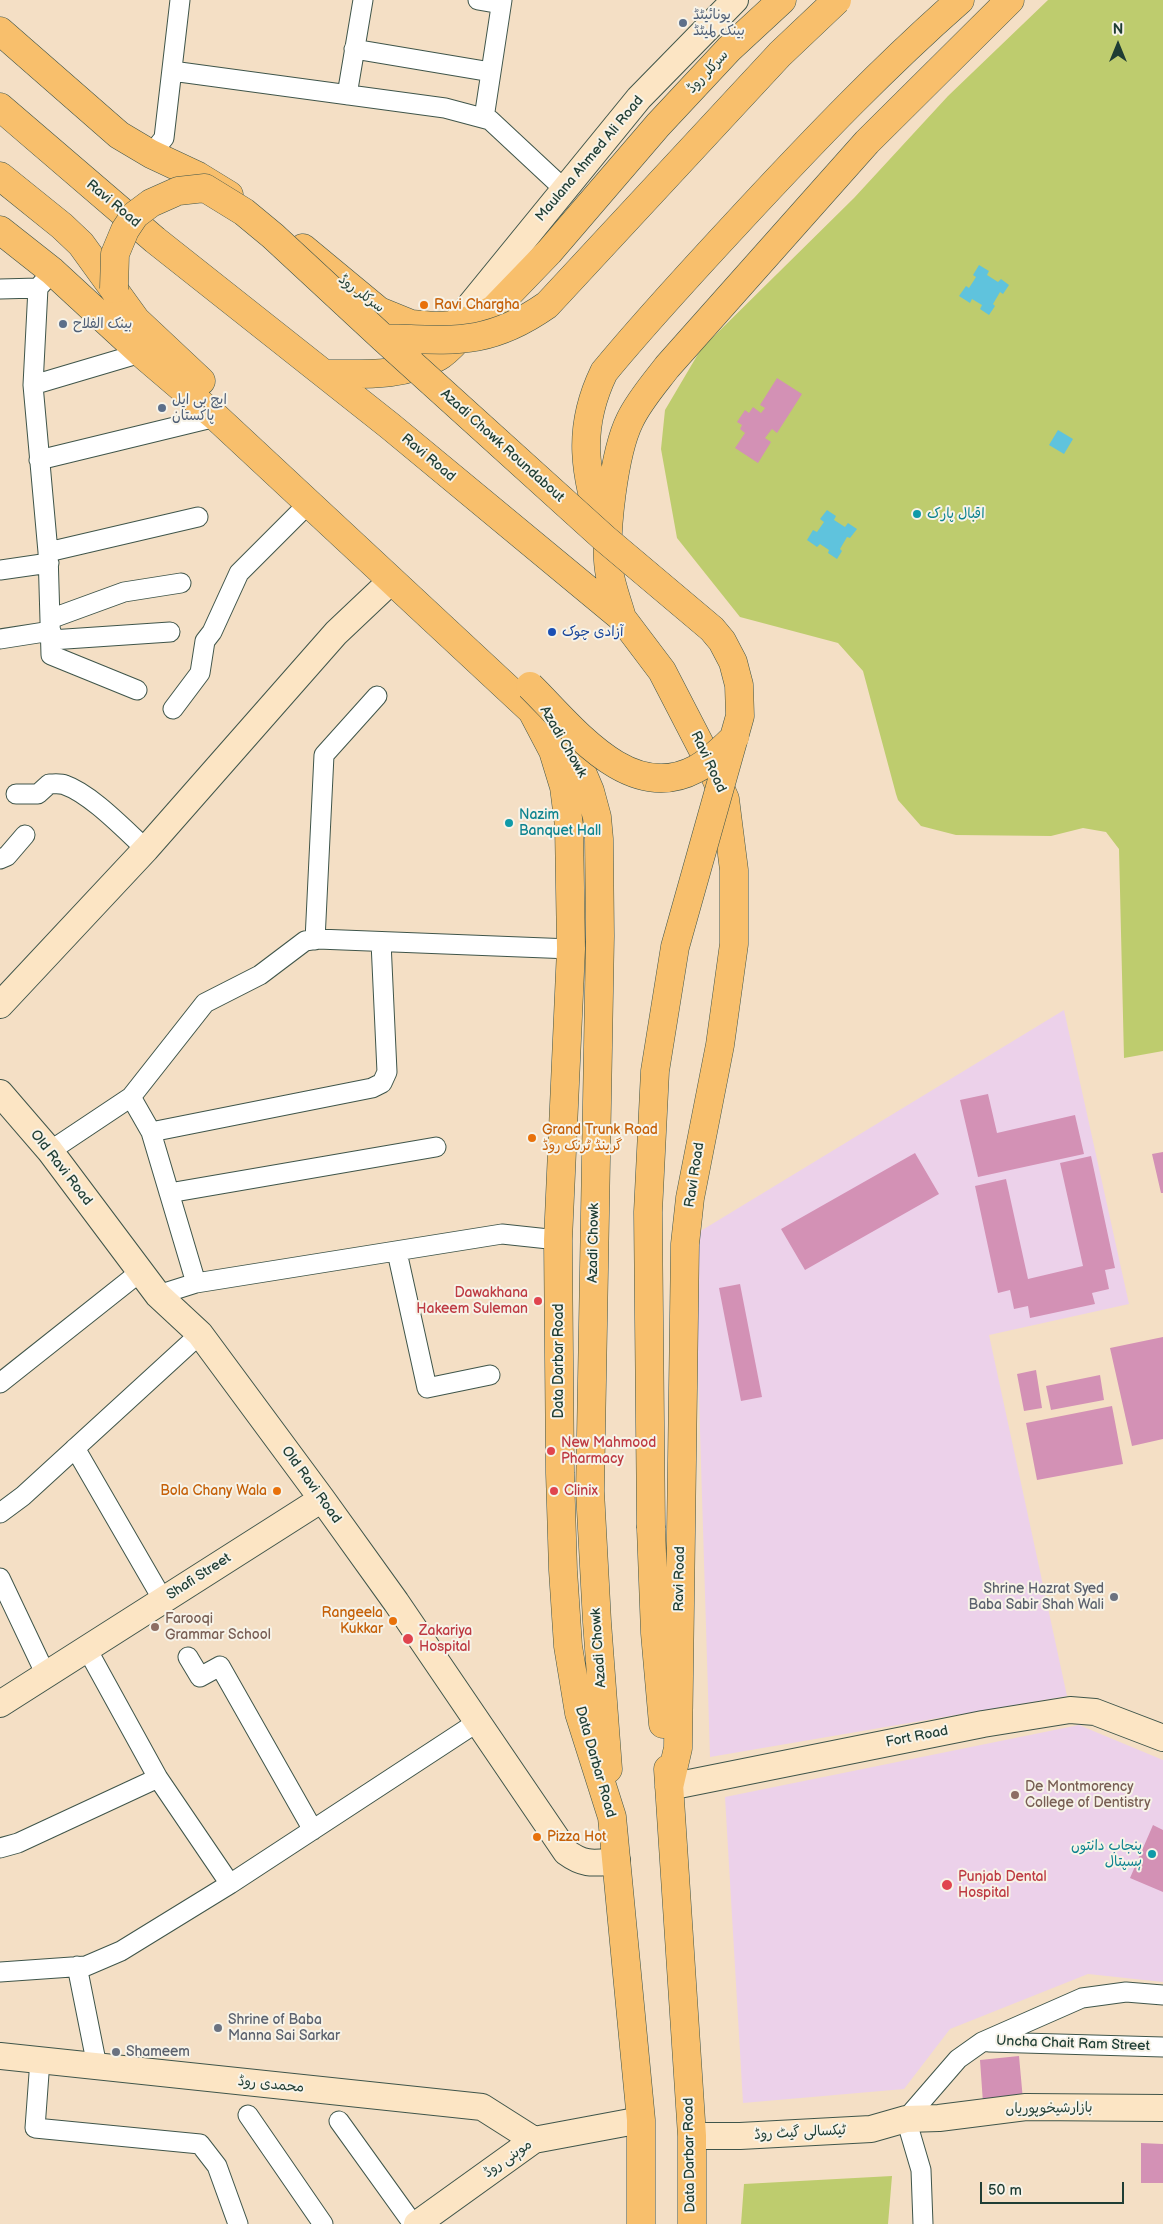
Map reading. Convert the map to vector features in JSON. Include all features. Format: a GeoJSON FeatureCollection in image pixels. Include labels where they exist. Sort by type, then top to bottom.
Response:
{"type":"FeatureCollection","features":[{"type":"Feature","properties":{"kind":"main road","name":"سرکلر روڈ"},"geometry":{"type":"LineString","coordinates":[[0,31],[119,135],[151,154],[198,176],[271,221],[379,311],[411,324],[435,326],[454,325],[481,316],[494,309],[549,252],[665,118],[729,49],[782,0]]}},
{"type":"Feature","properties":{"kind":"main road"},"geometry":{"type":"LineString","coordinates":[[383,338],[442,340],[489,336],[510,328],[548,305],[780,54],[837,0]]}},
{"type":"Feature","properties":{"kind":"main road"},"geometry":{"type":"LineString","coordinates":[[604,538],[589,488],[586,462],[589,412],[604,372],[693,270],[792,164],[908,46],[960,0]]}},
{"type":"Feature","properties":{"kind":"main road"},"geometry":{"type":"LineString","coordinates":[[622,618],[609,570],[609,518],[618,453],[629,421],[646,394],[667,367],[867,142],[1010,0]]}},
{"type":"Feature","properties":{"kind":"main road","name":"Azadi Chowk Roundabout"},"geometry":{"type":"LineString","coordinates":[[0,52],[81,118],[141,156],[205,188],[244,212],[273,236],[604,538],[712,629],[722,641],[733,662],[739,685],[740,716],[735,738]]}},
{"type":"Feature","properties":{"kind":"main road","name":"Ravi Road"},"geometry":{"type":"LineString","coordinates":[[0,107],[155,240],[325,374],[622,618],[662,671],[707,758],[725,799],[734,870],[734,944],[720,1045],[690,1198],[685,1244],[678,1748],[669,1786]]}},
{"type":"Feature","properties":{"kind":"main road"},"geometry":{"type":"LineString","coordinates":[[0,176],[62,226],[81,244],[130,313],[161,344],[530,686],[604,758],[628,772],[642,776],[672,777],[688,772],[710,759],[735,738]]}},
{"type":"Feature","properties":{"kind":"main road"},"geometry":{"type":"LineString","coordinates":[[114,288],[114,254],[125,230],[135,215],[166,195],[178,191],[205,188]]}},
{"type":"Feature","properties":{"kind":"main road"},"geometry":{"type":"LineString","coordinates":[[0,230],[45,280],[141,353],[216,417],[532,711],[547,738],[564,787],[569,826],[571,950],[558,1240]]}},
{"type":"Feature","properties":{"kind":"main road"},"geometry":{"type":"LineString","coordinates":[[325,374],[384,373],[415,368],[439,356],[481,316]]}},
{"type":"Feature","properties":{"kind":"main road","name":"Azadi Chowk"},"geometry":{"type":"LineString","coordinates":[[530,686],[579,765],[590,790],[597,817],[599,838],[600,936],[590,1491],[597,1622],[612,1817]]}},
{"type":"Feature","properties":{"kind":"main road"},"geometry":{"type":"LineString","coordinates":[[669,1786],[655,1633],[651,1528],[648,1212],[655,1071],[675,947],[735,738]]}},
{"type":"Feature","properties":{"kind":"main road","name":"Data Darbar Road"},"geometry":{"type":"LineString","coordinates":[[558,1240],[560,1483],[568,1646],[579,1713],[612,1817],[641,2120],[641,2224]]}},
{"type":"Feature","properties":{"kind":"main road","name":"Data Darbar Road"},"geometry":{"type":"LineString","coordinates":[[669,1786],[692,2136],[692,2224]]}},
{"type":"Feature","properties":{"kind":"street"},"geometry":{"type":"LineString","coordinates":[[151,154],[164,138],[180,0]]}},
{"type":"Feature","properties":{"kind":"street"},"geometry":{"type":"LineString","coordinates":[[347,95],[363,0]]}},
{"type":"Feature","properties":{"kind":"street"},"geometry":{"type":"LineString","coordinates":[[478,0],[502,2],[484,118]]}},
{"type":"Feature","properties":{"kind":"street","name":"Maulana Ahmed Ali Road"},"geometry":{"type":"LineString","coordinates":[[454,325],[639,98],[735,0]]}},
{"type":"Feature","properties":{"kind":"street"},"geometry":{"type":"LineString","coordinates":[[354,49],[491,72]]}},
{"type":"Feature","properties":{"kind":"street"},"geometry":{"type":"LineString","coordinates":[[172,71],[445,108],[484,118],[490,120],[564,189]]}},
{"type":"Feature","properties":{"kind":"street"},"geometry":{"type":"LineString","coordinates":[[0,289],[45,280],[33,385],[49,558],[51,655],[137,690]]}},
{"type":"Feature","properties":{"kind":"street"},"geometry":{"type":"LineString","coordinates":[[33,385],[141,353]]}},
{"type":"Feature","properties":{"kind":"street"},"geometry":{"type":"LineString","coordinates":[[39,460],[216,417]]}},
{"type":"Feature","properties":{"kind":"street"},"geometry":{"type":"LineString","coordinates":[[173,709],[200,673],[205,641],[212,632],[239,573],[308,504]]}},
{"type":"Feature","properties":{"kind":"street"},"geometry":{"type":"LineString","coordinates":[[0,570],[198,517]]}},
{"type":"Feature","properties":{"kind":"street"},"geometry":{"type":"LineString","coordinates":[[0,1005],[146,849],[336,634],[391,581]]}},
{"type":"Feature","properties":{"kind":"street"},"geometry":{"type":"LineString","coordinates":[[50,630],[124,592],[181,583]]}},
{"type":"Feature","properties":{"kind":"street"},"geometry":{"type":"LineString","coordinates":[[0,639],[50,630],[170,632]]}},
{"type":"Feature","properties":{"kind":"street"},"geometry":{"type":"LineString","coordinates":[[315,940],[324,755],[377,696]]}},
{"type":"Feature","properties":{"kind":"street"},"geometry":{"type":"LineString","coordinates":[[16,794],[38,794],[49,784],[64,784],[80,793],[110,816],[146,849]]}},
{"type":"Feature","properties":{"kind":"street"},"geometry":{"type":"LineString","coordinates":[[0,859],[7,856],[25,835]]}},
{"type":"Feature","properties":{"kind":"street"},"geometry":{"type":"LineString","coordinates":[[50,1151],[131,1097],[205,1003],[260,975],[305,941],[381,942],[571,950]]}},
{"type":"Feature","properties":{"kind":"street"},"geometry":{"type":"LineString","coordinates":[[151,1132],[372,1088],[382,1083],[387,1072],[381,942]]}},
{"type":"Feature","properties":{"kind":"street","name":"Old Ravi Road"},"geometry":{"type":"LineString","coordinates":[[0,1094],[50,1151],[158,1295],[200,1334],[322,1498],[396,1602],[476,1723],[566,1852],[577,1860],[588,1864],[617,1861]]}},
{"type":"Feature","properties":{"kind":"street"},"geometry":{"type":"LineString","coordinates":[[131,1097],[151,1132],[196,1283]]}},
{"type":"Feature","properties":{"kind":"street"},"geometry":{"type":"LineString","coordinates":[[170,1193],[436,1147]]}},
{"type":"Feature","properties":{"kind":"street"},"geometry":{"type":"LineString","coordinates":[[158,1295],[196,1283],[502,1234],[558,1240]]}},
{"type":"Feature","properties":{"kind":"street"},"geometry":{"type":"LineString","coordinates":[[397,1252],[427,1388],[490,1375]]}},
{"type":"Feature","properties":{"kind":"street"},"geometry":{"type":"LineString","coordinates":[[0,1383],[140,1272]]}},
{"type":"Feature","properties":{"kind":"street"},"geometry":{"type":"LineString","coordinates":[[0,1513],[22,1496],[200,1334]]}},
{"type":"Feature","properties":{"kind":"street"},"geometry":{"type":"LineString","coordinates":[[75,1448],[163,1600]]}},
{"type":"Feature","properties":{"kind":"street","name":"Shafi Street"},"geometry":{"type":"LineString","coordinates":[[0,1704],[322,1498]]}},
{"type":"Feature","properties":{"kind":"street"},"geometry":{"type":"LineString","coordinates":[[0,1578],[6,1605],[46,1675]]}},
{"type":"Feature","properties":{"kind":"street"},"geometry":{"type":"LineString","coordinates":[[87,1649],[158,1778],[230,1884]]}},
{"type":"Feature","properties":{"kind":"street"},"geometry":{"type":"LineString","coordinates":[[188,1658],[200,1676],[220,1666],[313,1830]]}},
{"type":"Feature","properties":{"kind":"street","name":"Fort Road"},"geometry":{"type":"LineString","coordinates":[[669,1786],[983,1724],[1070,1710],[1095,1712],[1163,1738]]}},
{"type":"Feature","properties":{"kind":"street"},"geometry":{"type":"LineString","coordinates":[[0,1972],[86,1966],[121,1951],[230,1884],[476,1723]]}},
{"type":"Feature","properties":{"kind":"street"},"geometry":{"type":"LineString","coordinates":[[0,1848],[18,1844],[158,1778]]}},
{"type":"Feature","properties":{"kind":"street"},"geometry":{"type":"LineString","coordinates":[[77,1966],[97,2066]]}},
{"type":"Feature","properties":{"kind":"street"},"geometry":{"type":"LineString","coordinates":[[923,2224],[921,2170],[906,2119],[958,2059],[982,2042],[1082,1998],[1126,1992],[1163,1995]]}},
{"type":"Feature","properties":{"kind":"street","name":"Uncha Chait Ram Street"},"geometry":{"type":"LineString","coordinates":[[982,2042],[1163,2047]]}},
{"type":"Feature","properties":{"kind":"street","name":"محمدی روڈ"},"geometry":{"type":"LineString","coordinates":[[0,2056],[482,2107],[534,2140]]}},
{"type":"Feature","properties":{"kind":"street"},"geometry":{"type":"LineString","coordinates":[[40,2060],[35,2128],[200,2144],[217,2166],[238,2224]]}},
{"type":"Feature","properties":{"kind":"street","name":"بازارشیخوپوریاں"},"geometry":{"type":"LineString","coordinates":[[906,2119],[939,2118],[1026,2107],[1163,2108]]}},
{"type":"Feature","properties":{"kind":"street"},"geometry":{"type":"LineString","coordinates":[[248,2115],[323,2224]]}},
{"type":"Feature","properties":{"kind":"street","name":"ٹیکسالی گیٹ روڈ"},"geometry":{"type":"LineString","coordinates":[[692,2136],[740,2136],[871,2129],[906,2119]]}},
{"type":"Feature","properties":{"kind":"street","name":"موہنی روڈ"},"geometry":{"type":"LineString","coordinates":[[417,2224],[534,2140],[641,2120]]}},
{"type":"Feature","properties":{"kind":"street"},"geometry":{"type":"LineString","coordinates":[[339,2121],[413,2224]]}},
{"type":"Feature","properties":{"kind":"shaded area"},"geometry":{"type":"Polygon","coordinates":[[[1064,1010],[1129,1304],[989,1335],[1067,1696],[710,1757],[694,1235],[1064,1010]]]}},
{"type":"Feature","properties":{"kind":"shaded area","name":"Punjab Dental Hospital"},"geometry":{"type":"Polygon","coordinates":[[[1079,1725],[1163,1760],[1163,1982],[1088,1974],[950,2029],[904,2089],[743,2103],[725,1797],[1079,1725]]]}},
{"type":"Feature","properties":{"kind":"green space","name":"اقبال پارک"},"geometry":{"type":"Polygon","coordinates":[[[1048,0],[1163,0],[1163,1051],[1124,1058],[1119,849],[1106,832],[1083,828],[1051,836],[956,835],[921,826],[898,800],[863,671],[838,643],[740,617],[677,538],[661,449],[665,410],[701,349],[854,198],[948,96],[1048,0]]]}},
{"type":"Feature","properties":{"kind":"green space"},"geometry":{"type":"Polygon","coordinates":[[[892,2176],[888,2224],[741,2224],[744,2184],[892,2176]]]}},
{"type":"Feature","properties":{"kind":"water"},"geometry":{"type":"Polygon","coordinates":[[[979,265],[989,271],[987,275],[998,282],[1001,279],[1009,285],[1003,294],[1000,292],[993,304],[995,306],[989,315],[980,309],[982,305],[972,299],[970,303],[959,296],[966,286],[969,288],[976,277],[973,275],[979,265]]]}},
{"type":"Feature","properties":{"kind":"water"},"geometry":{"type":"Polygon","coordinates":[[[1058,430],[1073,439],[1064,454],[1049,445],[1058,430]]]}},
{"type":"Feature","properties":{"kind":"water"},"geometry":{"type":"Polygon","coordinates":[[[827,510],[836,516],[834,520],[845,527],[848,523],[857,529],[850,538],[847,537],[837,559],[820,544],[817,547],[807,540],[813,530],[817,532],[824,522],[820,519],[827,510]]]}},
{"type":"Feature","properties":{"kind":"building"},"geometry":{"type":"Polygon","coordinates":[[[777,378],[802,394],[777,433],[772,429],[765,438],[771,442],[758,463],[735,448],[745,433],[740,429],[742,425],[737,422],[745,410],[749,413],[753,407],[761,413],[765,408],[760,405],[777,378]]]}},
{"type":"Feature","properties":{"kind":"building"},"geometry":{"type":"Polygon","coordinates":[[[988,1094],[997,1133],[1075,1115],[1084,1154],[978,1177],[960,1100],[988,1094]]]}},
{"type":"Feature","properties":{"kind":"building"},"geometry":{"type":"Polygon","coordinates":[[[1163,1152],[1163,1193],[1161,1193],[1152,1154],[1163,1152]]]}},
{"type":"Feature","properties":{"kind":"building"},"geometry":{"type":"Polygon","coordinates":[[[915,1153],[939,1194],[805,1270],[781,1229],[915,1153]]]}},
{"type":"Feature","properties":{"kind":"building"},"geometry":{"type":"Polygon","coordinates":[[[1091,1156],[1115,1268],[1105,1270],[1109,1289],[1092,1293],[1095,1304],[1030,1318],[1028,1306],[1014,1309],[1010,1290],[998,1293],[975,1186],[1006,1179],[1028,1279],[1083,1266],[1060,1163],[1091,1156]]]}},
{"type":"Feature","properties":{"kind":"building"},"geometry":{"type":"Polygon","coordinates":[[[740,1284],[762,1397],[741,1401],[719,1288],[740,1284]]]}},
{"type":"Feature","properties":{"kind":"building"},"geometry":{"type":"Polygon","coordinates":[[[1163,1337],[1163,1439],[1132,1446],[1110,1348],[1163,1337]]]}},
{"type":"Feature","properties":{"kind":"building"},"geometry":{"type":"Polygon","coordinates":[[[1036,1370],[1042,1408],[1024,1411],[1017,1374],[1036,1370]]]}},
{"type":"Feature","properties":{"kind":"building"},"geometry":{"type":"Polygon","coordinates":[[[1100,1375],[1104,1400],[1051,1410],[1046,1386],[1100,1375]]]}},
{"type":"Feature","properties":{"kind":"building"},"geometry":{"type":"Polygon","coordinates":[[[1112,1406],[1123,1464],[1037,1480],[1026,1423],[1112,1406]]]}},
{"type":"Feature","properties":{"kind":"building","name":"پنجاب دانتوں ہسپتال"},"geometry":{"type":"Polygon","coordinates":[[[1153,1825],[1163,1830],[1163,1892],[1130,1878],[1153,1825]]]}},
{"type":"Feature","properties":{"kind":"building"},"geometry":{"type":"Polygon","coordinates":[[[1019,2056],[1023,2100],[983,2103],[980,2060],[1019,2056]]]}},
{"type":"Feature","properties":{"kind":"building"},"geometry":{"type":"Polygon","coordinates":[[[1141,2143],[1163,2144],[1163,2183],[1141,2183],[1141,2143]]]}},
{"type":"Feature","properties":{"kind":"place","name":"یونائیٹڈ بینک لمیٹڈ"},"geometry":{"type":"Point","coordinates":[683,23]}},
{"type":"Feature","properties":{"kind":"place","name":"Ravi Chargha"},"geometry":{"type":"Point","coordinates":[424,305]}},
{"type":"Feature","properties":{"kind":"place","name":"بینک الفلاح"},"geometry":{"type":"Point","coordinates":[63,324]}},
{"type":"Feature","properties":{"kind":"place","name":"ایچ بی ایل پاکستان"},"geometry":{"type":"Point","coordinates":[162,408]}},
{"type":"Feature","properties":{"kind":"place","name":"اقبال پارک"},"geometry":{"type":"Point","coordinates":[917,514]}},
{"type":"Feature","properties":{"kind":"place","name":"آزادی چوک"},"geometry":{"type":"Point","coordinates":[552,632]}},
{"type":"Feature","properties":{"kind":"place","name":"Nazim Banquet Hall"},"geometry":{"type":"Point","coordinates":[509,823]}},
{"type":"Feature","properties":{"kind":"place","name":"Grand Trunk Road گرینڈ ٹرنک روڈ"},"geometry":{"type":"Point","coordinates":[532,1138]}},
{"type":"Feature","properties":{"kind":"place","name":"Dawakhana Hakeem Suleman"},"geometry":{"type":"Point","coordinates":[538,1301]}},
{"type":"Feature","properties":{"kind":"place","name":"New Mahmood Pharmacy"},"geometry":{"type":"Point","coordinates":[551,1451]}},
{"type":"Feature","properties":{"kind":"place","name":"Bola Chany Wala"},"geometry":{"type":"Point","coordinates":[277,1491]}},
{"type":"Feature","properties":{"kind":"place","name":"Clinix"},"geometry":{"type":"Point","coordinates":[554,1491]}},
{"type":"Feature","properties":{"kind":"place","name":"Shrine Hazrat Syed Baba Sabir Shah Wali"},"geometry":{"type":"Point","coordinates":[1114,1597]}},
{"type":"Feature","properties":{"kind":"place","name":"Rangeela Kukkar"},"geometry":{"type":"Point","coordinates":[393,1621]}},
{"type":"Feature","properties":{"kind":"place","name":"Farooqi Grammar School"},"geometry":{"type":"Point","coordinates":[155,1627]}},
{"type":"Feature","properties":{"kind":"place","name":"Zakariya Hospital"},"geometry":{"type":"Point","coordinates":[408,1639]}},
{"type":"Feature","properties":{"kind":"place","name":"De Montmorency College of Dentistry"},"geometry":{"type":"Point","coordinates":[1015,1795]}},
{"type":"Feature","properties":{"kind":"place","name":"Pizza Hot"},"geometry":{"type":"Point","coordinates":[537,1837]}},
{"type":"Feature","properties":{"kind":"place","name":"پنجاب دانتوں ہسپتال"},"geometry":{"type":"Point","coordinates":[1152,1854]}},
{"type":"Feature","properties":{"kind":"place","name":"Punjab Dental Hospital"},"geometry":{"type":"Point","coordinates":[947,1885]}},
{"type":"Feature","properties":{"kind":"place","name":"Shrine of Baba Manna Sai Sarkar"},"geometry":{"type":"Point","coordinates":[218,2028]}},
{"type":"Feature","properties":{"kind":"place","name":"Shameem"},"geometry":{"type":"Point","coordinates":[116,2052]}}]}
